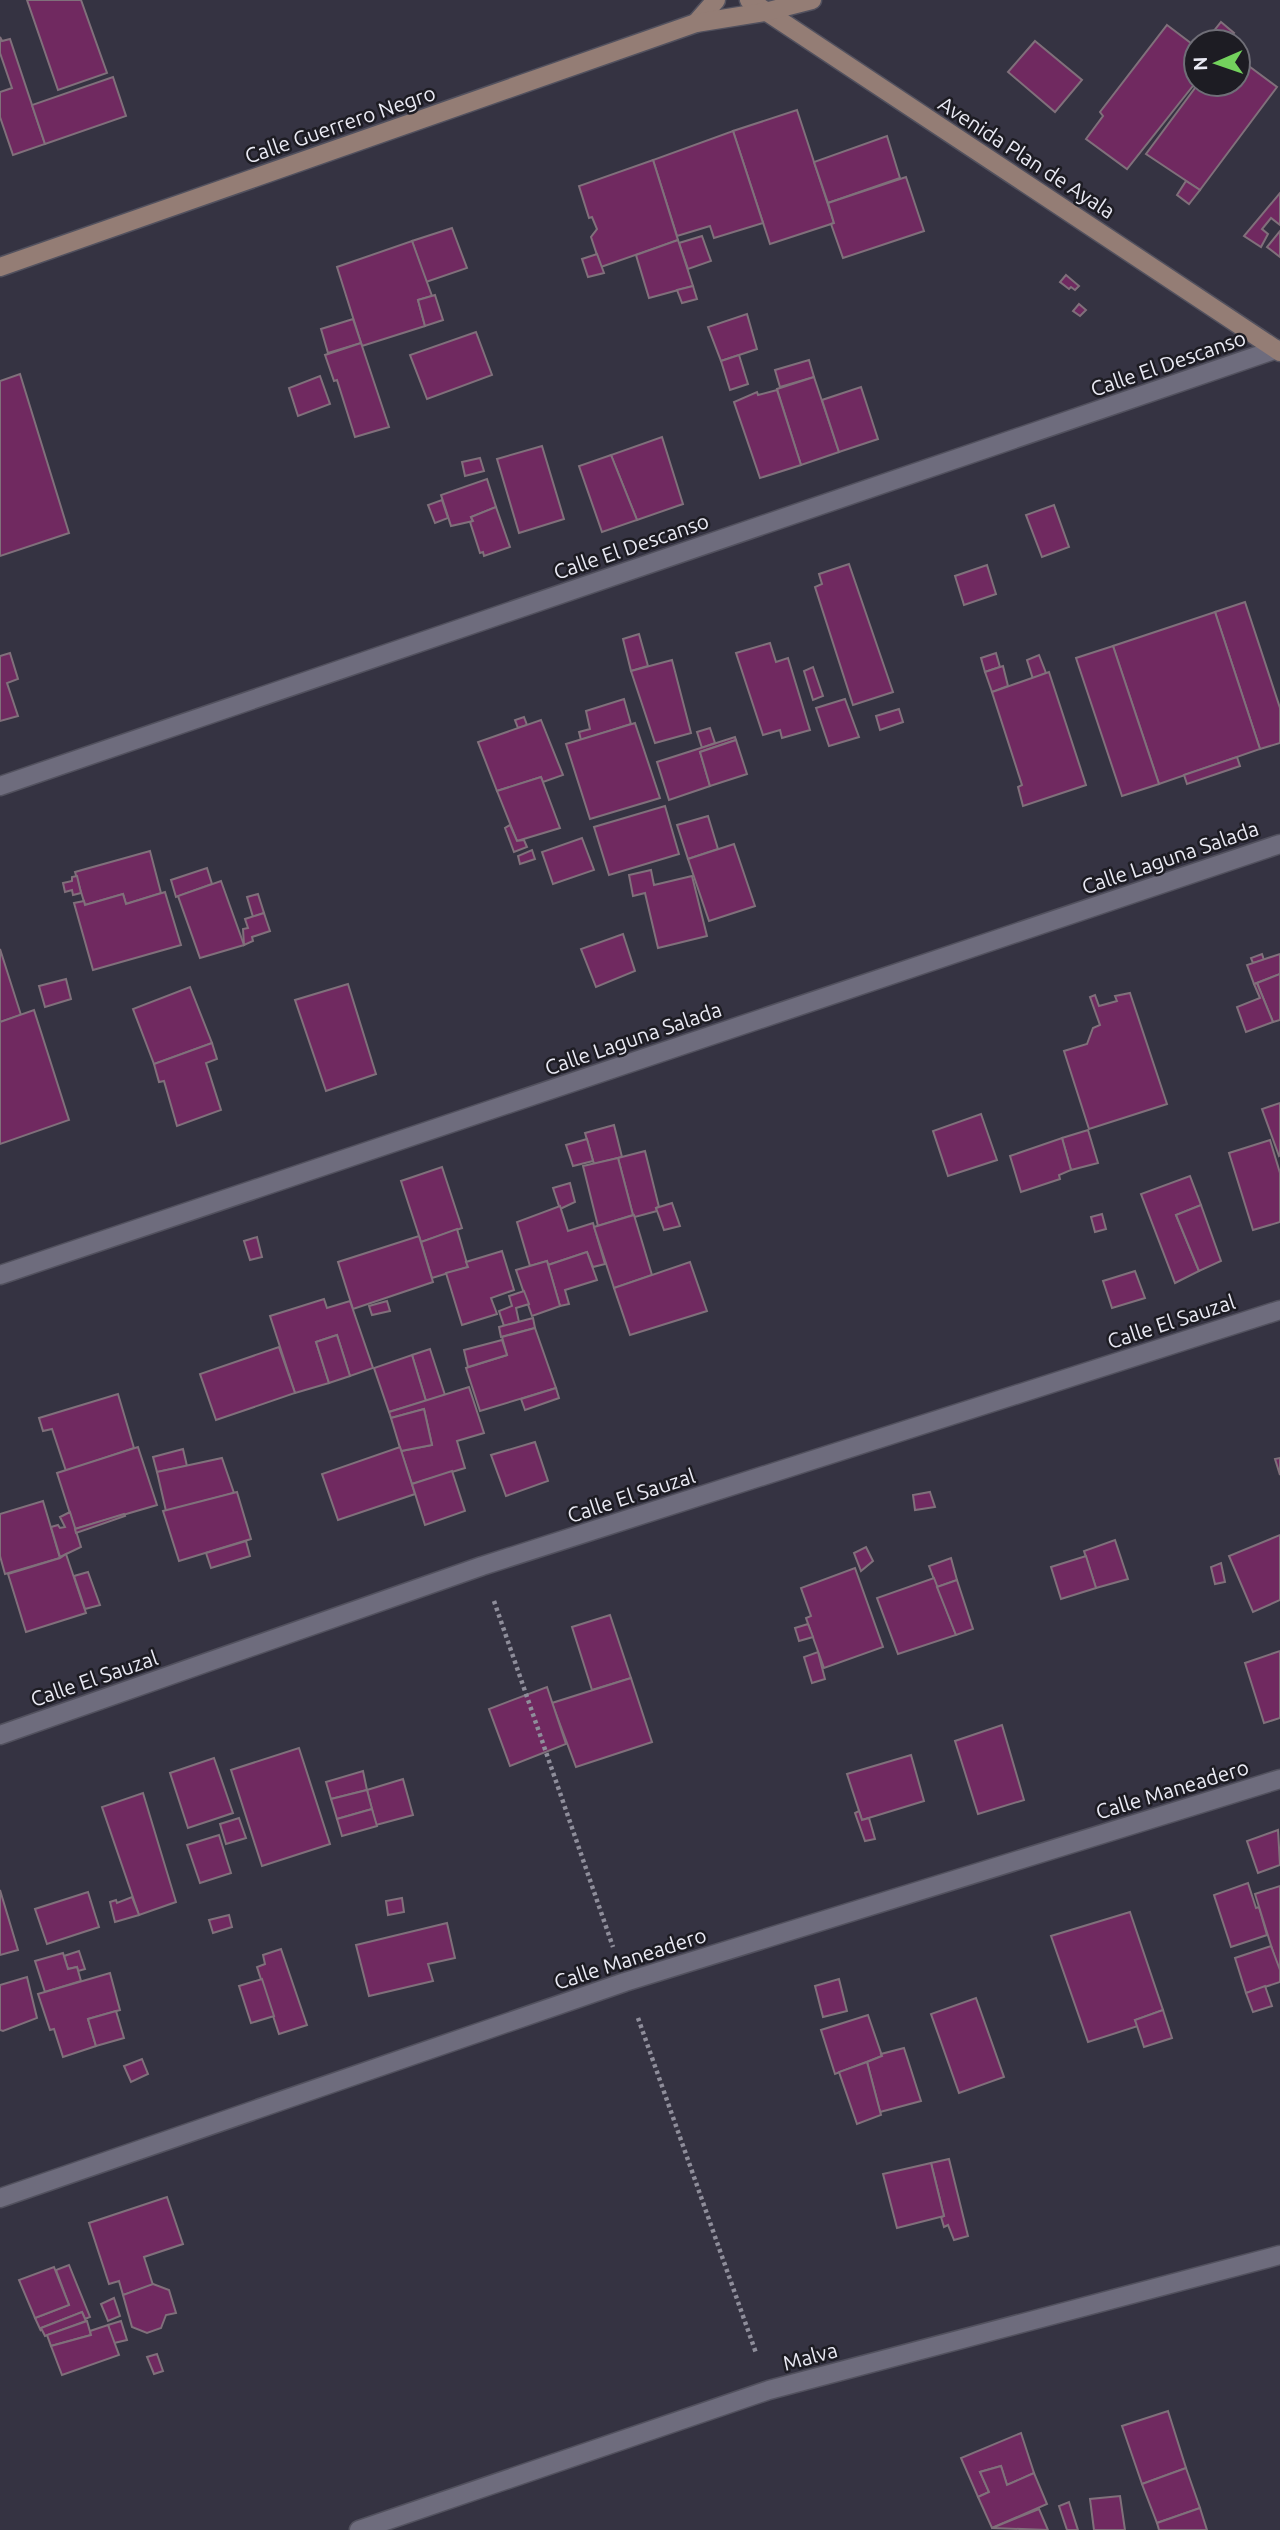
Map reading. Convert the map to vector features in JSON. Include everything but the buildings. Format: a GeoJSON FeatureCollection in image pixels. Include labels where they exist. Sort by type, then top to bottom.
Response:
{"type":"FeatureCollection","features":[{"type":"Feature","properties":{"kind":"street","name":"Calle Guerrero Negro"},"geometry":{"type":"LineString","coordinates":[[696,23],[716,0]]}},
{"type":"Feature","properties":{"kind":"street","name":"Avenida Plan de Ayala"},"geometry":{"type":"LineString","coordinates":[[748,0],[1278,351]]}},
{"type":"Feature","properties":{"kind":"street","name":"Calle Guerrero Negro"},"geometry":{"type":"LineString","coordinates":[[0,267],[696,23],[765,12],[812,0]]}},
{"type":"Feature","properties":{"kind":"street","name":"Calle El Descanso"},"geometry":{"type":"LineString","coordinates":[[0,786],[1278,351]]}},
{"type":"Feature","properties":{"kind":"street","name":"Calle Laguna Salada"},"geometry":{"type":"LineString","coordinates":[[0,1275],[1280,844]]}},
{"type":"Feature","properties":{"kind":"street","name":"Calle El Sauzal"},"geometry":{"type":"LineString","coordinates":[[0,1735],[482,1566],[1280,1310]]}},
{"type":"Feature","properties":{"kind":"street","name":"Calle Maneadero"},"geometry":{"type":"LineString","coordinates":[[0,2197],[625,1982],[1280,1779]]}},
{"type":"Feature","properties":{"kind":"street","name":"Malva"},"geometry":{"type":"LineString","coordinates":[[359,2530],[769,2390],[1280,2255]]}},
{"type":"Feature","properties":{"kind":"path"},"geometry":{"type":"LineString","coordinates":[[482,1566],[769,2390]]}}]}
